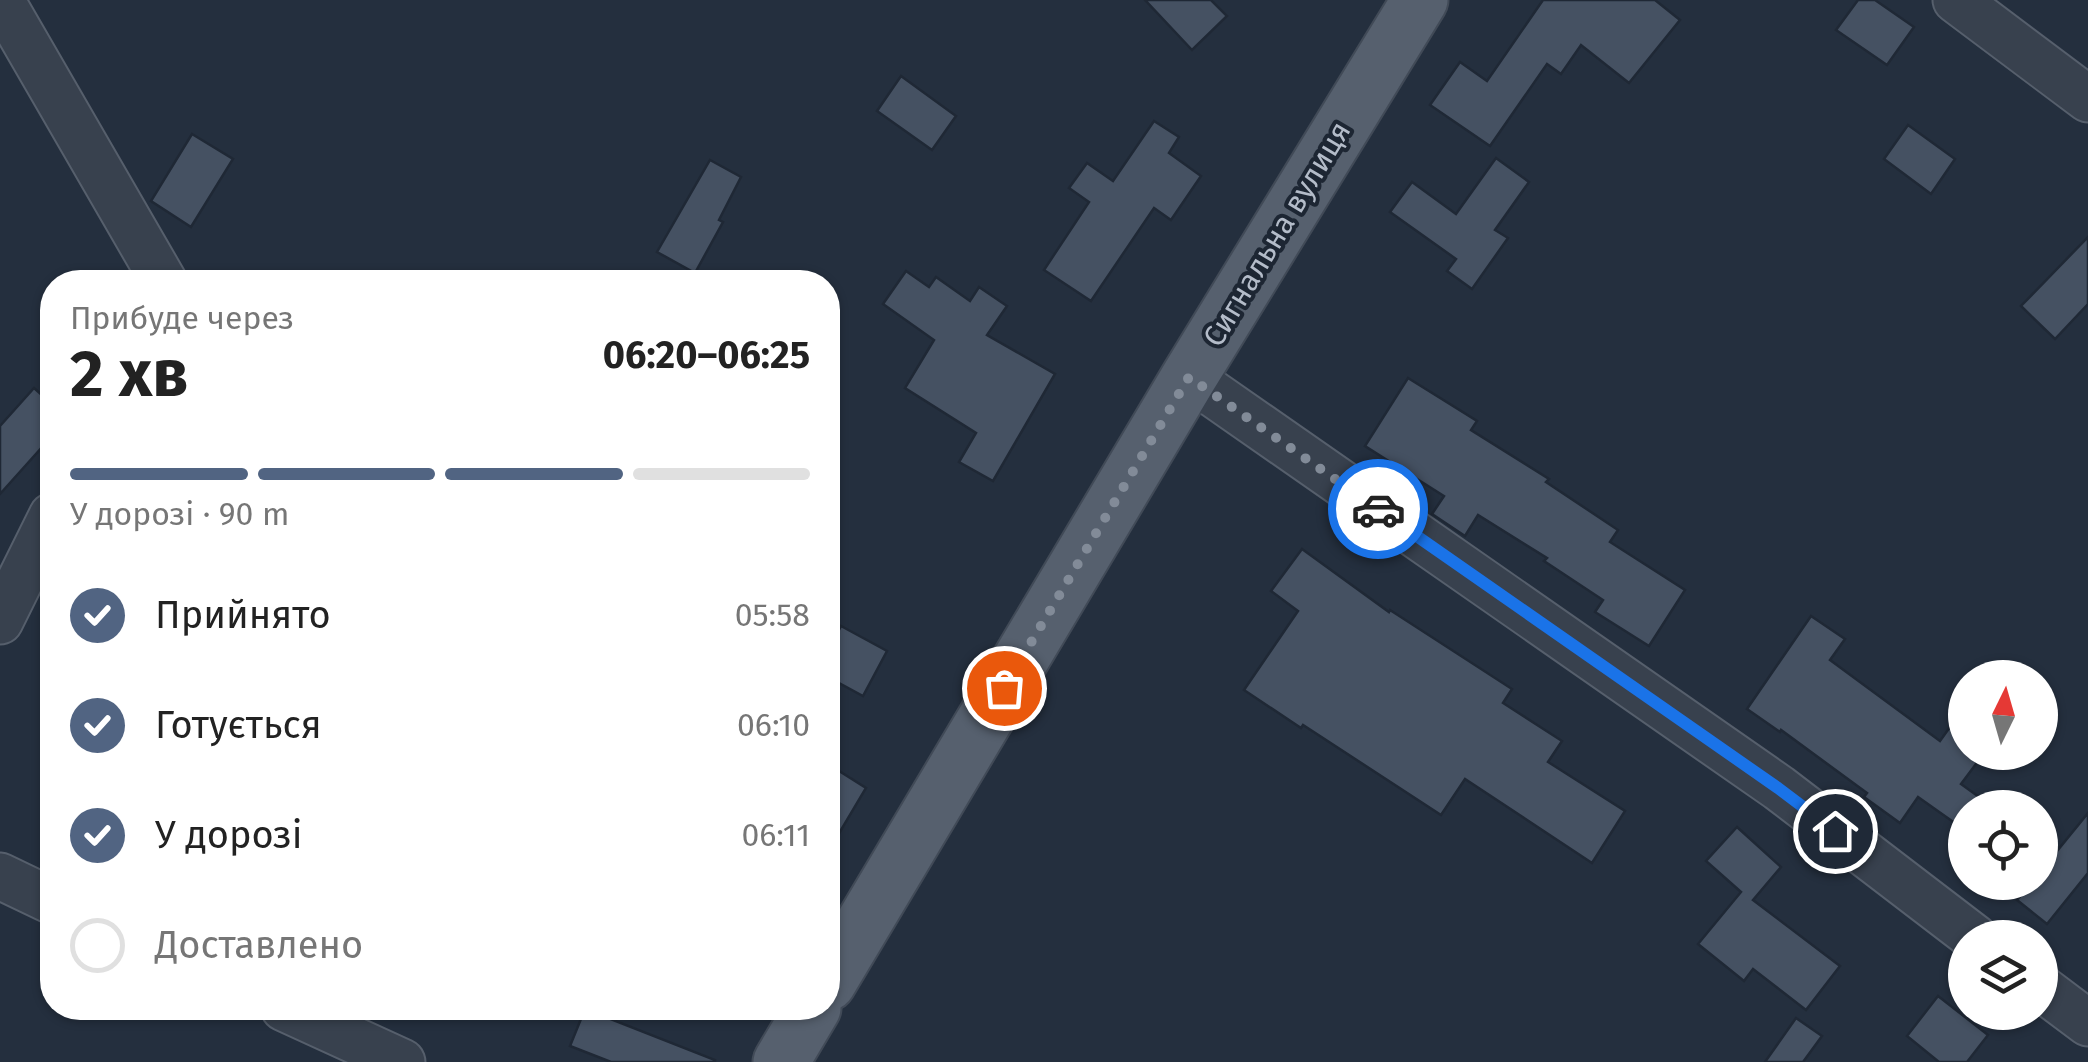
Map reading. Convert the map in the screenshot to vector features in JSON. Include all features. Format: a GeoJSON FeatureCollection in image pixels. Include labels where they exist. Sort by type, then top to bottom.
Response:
{"type":"FeatureCollection","features":[{"type":"Feature","properties":{"kind":"main road","name":"Сигнальна вулиця"},"geometry":{"type":"LineString","coordinates":[[840,963],[1189,377],[1420,0]]}},
{"type":"Feature","properties":{"kind":"main road"},"geometry":{"type":"LineString","coordinates":[[780,1062],[806,1020]]}},
{"type":"Feature","properties":{"kind":"street"},"geometry":{"type":"LineString","coordinates":[[1,0],[157,270]]}},
{"type":"Feature","properties":{"kind":"street"},"geometry":{"type":"LineString","coordinates":[[1956,0],[2088,99]]}},
{"type":"Feature","properties":{"kind":"street"},"geometry":{"type":"LineString","coordinates":[[1189,377],[1778,788],[1951,920]]}},
{"type":"Feature","properties":{"kind":"street"},"geometry":{"type":"LineString","coordinates":[[0,621],[40,540]]}},
{"type":"Feature","properties":{"kind":"street"},"geometry":{"type":"LineString","coordinates":[[0,876],[40,894]]}},
{"type":"Feature","properties":{"kind":"street"},"geometry":{"type":"LineString","coordinates":[[2058,1001],[2088,1024]]}},
{"type":"Feature","properties":{"kind":"street"},"geometry":{"type":"LineString","coordinates":[[310,1020],[402,1062]]}},
{"type":"Feature","properties":{"kind":"building"},"geometry":{"type":"Polygon","coordinates":[[[1145,0],[1211,0],[1227,16],[1192,50],[1145,0]]]}},
{"type":"Feature","properties":{"kind":"building"},"geometry":{"type":"Polygon","coordinates":[[[1543,0],[1655,0],[1680,20],[1629,83],[1581,45],[1561,74],[1547,64],[1490,146],[1430,105],[1460,62],[1487,81],[1543,0]]]}},
{"type":"Feature","properties":{"kind":"building"},"geometry":{"type":"Polygon","coordinates":[[[1858,0],[1875,0],[1914,27],[1887,65],[1836,30],[1858,0]]]}},
{"type":"Feature","properties":{"kind":"building"},"geometry":{"type":"Polygon","coordinates":[[[901,76],[956,116],[932,150],[877,111],[901,76]]]}},
{"type":"Feature","properties":{"kind":"building"},"geometry":{"type":"Polygon","coordinates":[[[1154,121],[1179,137],[1169,153],[1201,176],[1171,220],[1154,208],[1091,301],[1044,270],[1089,202],[1069,188],[1087,163],[1113,181],[1154,121]]]}},
{"type":"Feature","properties":{"kind":"building"},"geometry":{"type":"Polygon","coordinates":[[[1908,125],[1955,159],[1931,194],[1884,159],[1908,125]]]}},
{"type":"Feature","properties":{"kind":"building"},"geometry":{"type":"Polygon","coordinates":[[[192,134],[233,159],[191,227],[151,201],[192,134]]]}},
{"type":"Feature","properties":{"kind":"building"},"geometry":{"type":"Polygon","coordinates":[[[1496,158],[1529,182],[1495,230],[1508,238],[1472,289],[1447,271],[1456,259],[1390,212],[1412,182],[1456,214],[1496,158]]]}},
{"type":"Feature","properties":{"kind":"building"},"geometry":{"type":"Polygon","coordinates":[[[710,160],[741,177],[719,220],[723,222],[697,270],[657,252],[710,160]]]}},
{"type":"Feature","properties":{"kind":"building"},"geometry":{"type":"Polygon","coordinates":[[[2088,237],[2088,304],[2055,339],[2021,306],[2088,237]]]}},
{"type":"Feature","properties":{"kind":"building"},"geometry":{"type":"Polygon","coordinates":[[[906,271],[929,287],[936,277],[970,301],[979,287],[1007,306],[987,335],[1055,374],[993,481],[959,462],[976,433],[905,388],[934,340],[883,304],[906,271]]]}},
{"type":"Feature","properties":{"kind":"building"},"geometry":{"type":"Polygon","coordinates":[[[1408,378],[1477,421],[1471,430],[1549,479],[1546,482],[1618,530],[1610,542],[1685,590],[1649,646],[1595,612],[1603,600],[1544,561],[1547,558],[1478,515],[1465,536],[1432,514],[1444,496],[1365,446],[1408,378]]]}},
{"type":"Feature","properties":{"kind":"building"},"geometry":{"type":"Polygon","coordinates":[[[34,388],[40,393],[40,449],[0,494],[0,426],[34,388]]]}},
{"type":"Feature","properties":{"kind":"building"},"geometry":{"type":"Polygon","coordinates":[[[1302,549],[1389,612],[1512,689],[1503,703],[1562,741],[1548,762],[1625,811],[1592,863],[1465,779],[1441,815],[1244,690],[1298,611],[1271,591],[1302,549]]]}},
{"type":"Feature","properties":{"kind":"building"},"geometry":{"type":"Polygon","coordinates":[[[1811,616],[1845,639],[1830,660],[1940,741],[1948,730],[1948,770],[1972,770],[1961,784],[1969,790],[1948,790],[1948,818],[1918,797],[1900,823],[1864,797],[1867,793],[1747,709],[1811,616]]]}},
{"type":"Feature","properties":{"kind":"building"},"geometry":{"type":"Polygon","coordinates":[[[840,628],[887,651],[863,696],[840,684],[840,628]]]}},
{"type":"Feature","properties":{"kind":"building"},"geometry":{"type":"Polygon","coordinates":[[[840,772],[866,788],[840,832],[840,772]]]}},
{"type":"Feature","properties":{"kind":"building"},"geometry":{"type":"Polygon","coordinates":[[[2088,813],[2088,873],[2050,920],[2042,920],[2017,900],[2058,900],[2058,850],[2088,813]]]}},
{"type":"Feature","properties":{"kind":"building"},"geometry":{"type":"Polygon","coordinates":[[[1737,827],[1781,867],[1753,900],[1840,966],[1806,1010],[1753,969],[1744,981],[1698,944],[1741,892],[1706,861],[1737,827]]]}},
{"type":"Feature","properties":{"kind":"building"},"geometry":{"type":"Polygon","coordinates":[[[1938,996],[1948,1004],[1948,1030],[1982,1030],[1988,1035],[1967,1062],[1939,1062],[1907,1036],[1938,996]]]}},
{"type":"Feature","properties":{"kind":"building"},"geometry":{"type":"Polygon","coordinates":[[[1796,1018],[1822,1036],[1803,1062],[1765,1062],[1796,1018]]]}},
{"type":"Feature","properties":{"kind":"building"},"geometry":{"type":"Polygon","coordinates":[[[581,1020],[613,1020],[715,1062],[611,1062],[570,1046],[581,1020]]]}},
{"type":"Feature","properties":{"kind":"way so far"},"geometry":{"type":"LineString","coordinates":[[1004,688],[1189,377],[1378,509]]}},
{"type":"Feature","properties":{"kind":"route"},"geometry":{"type":"LineString","coordinates":[[1378,509],[1835,831]]}}]}
